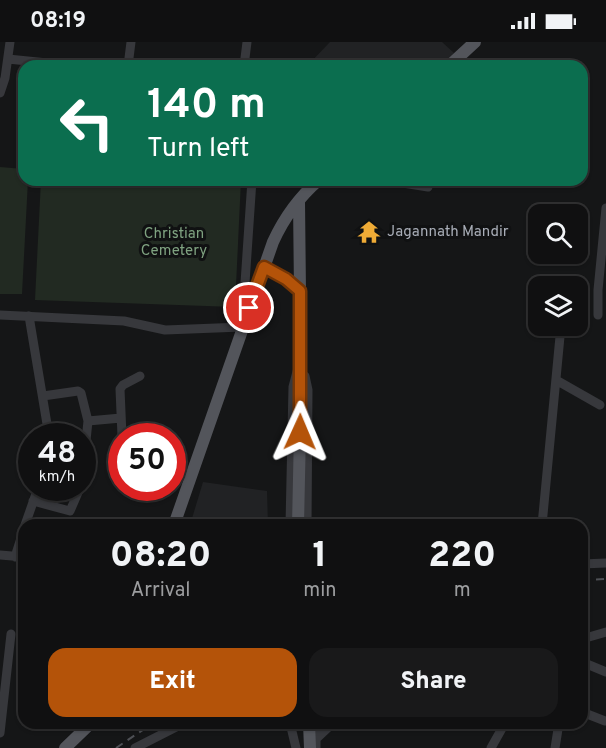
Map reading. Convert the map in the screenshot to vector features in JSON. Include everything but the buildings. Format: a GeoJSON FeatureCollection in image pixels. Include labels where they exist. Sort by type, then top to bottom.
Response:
{"type":"FeatureCollection","features":[{"type":"Feature","properties":{"kind":"main road"},"geometry":{"type":"LineString","coordinates":[[454,60],[469,44]]}},
{"type":"Feature","properties":{"kind":"main road"},"geometry":{"type":"LineString","coordinates":[[176,519],[242,327],[281,225],[298,201],[313,186]]}},
{"type":"Feature","properties":{"kind":"main road"},"geometry":{"type":"LineString","coordinates":[[298,201],[300,291],[298,519]]}},
{"type":"Feature","properties":{"kind":"main road"},"geometry":{"type":"LineString","coordinates":[[264,267],[286,279],[300,291]]}},
{"type":"Feature","properties":{"kind":"main road"},"geometry":{"type":"LineString","coordinates":[[65,748],[85,729]]}},
{"type":"Feature","properties":{"kind":"main road"},"geometry":{"type":"LineString","coordinates":[[310,729],[314,745]]}},
{"type":"Feature","properties":{"kind":"street"},"geometry":{"type":"LineString","coordinates":[[0,93],[10,42]]}},
{"type":"Feature","properties":{"kind":"street"},"geometry":{"type":"LineString","coordinates":[[129,60],[131,42]]}},
{"type":"Feature","properties":{"kind":"street"},"geometry":{"type":"LineString","coordinates":[[245,60],[247,42]]}},
{"type":"Feature","properties":{"kind":"street"},"geometry":{"type":"LineString","coordinates":[[8,59],[18,60]]}},
{"type":"Feature","properties":{"kind":"street"},"geometry":{"type":"LineString","coordinates":[[0,315],[123,321],[165,330],[242,327],[252,186]]}},
{"type":"Feature","properties":{"kind":"street"},"geometry":{"type":"LineString","coordinates":[[422,186],[428,187]]}},
{"type":"Feature","properties":{"kind":"street"},"geometry":{"type":"LineString","coordinates":[[598,315],[601,247],[606,208]]}},
{"type":"Feature","properties":{"kind":"street"},"geometry":{"type":"LineString","coordinates":[[29,316],[47,423]]}},
{"type":"Feature","properties":{"kind":"street"},"geometry":{"type":"LineString","coordinates":[[543,519],[560,336]]}},
{"type":"Feature","properties":{"kind":"street"},"geometry":{"type":"LineString","coordinates":[[290,519],[293,387],[300,357]]}},
{"type":"Feature","properties":{"kind":"street"},"geometry":{"type":"LineString","coordinates":[[300,357],[308,390],[307,519]]}},
{"type":"Feature","properties":{"kind":"street"},"geometry":{"type":"LineString","coordinates":[[121,423],[120,390],[123,385],[140,376]]}},
{"type":"Feature","properties":{"kind":"street"},"geometry":{"type":"LineString","coordinates":[[555,380],[600,405]]}},
{"type":"Feature","properties":{"kind":"street"},"geometry":{"type":"LineString","coordinates":[[43,396],[79,392],[88,421],[121,418]]}},
{"type":"Feature","properties":{"kind":"street"},"geometry":{"type":"LineString","coordinates":[[27,519],[33,501],[70,511],[74,501]]}},
{"type":"Feature","properties":{"kind":"street"},"geometry":{"type":"LineString","coordinates":[[0,555],[18,557]]}},
{"type":"Feature","properties":{"kind":"street"},"geometry":{"type":"LineString","coordinates":[[588,564],[606,563]]}},
{"type":"Feature","properties":{"kind":"street"},"geometry":{"type":"LineString","coordinates":[[588,637],[606,632]]}},
{"type":"Feature","properties":{"kind":"street"},"geometry":{"type":"LineString","coordinates":[[0,733],[11,634]]}},
{"type":"Feature","properties":{"kind":"street"},"geometry":{"type":"LineString","coordinates":[[0,661],[8,655]]}},
{"type":"Feature","properties":{"kind":"street"},"geometry":{"type":"LineString","coordinates":[[588,664],[606,672]]}},
{"type":"Feature","properties":{"kind":"street"},"geometry":{"type":"LineString","coordinates":[[588,714],[605,721]]}},
{"type":"Feature","properties":{"kind":"street"},"geometry":{"type":"LineString","coordinates":[[135,748],[172,729]]}},
{"type":"Feature","properties":{"kind":"street"},"geometry":{"type":"LineString","coordinates":[[291,729],[296,748]]}},
{"type":"Feature","properties":{"kind":"street"},"geometry":{"type":"LineString","coordinates":[[314,745],[315,729]]}},
{"type":"Feature","properties":{"kind":"street"},"geometry":{"type":"LineString","coordinates":[[314,745],[328,729]]}},
{"type":"Feature","properties":{"kind":"street"},"geometry":{"type":"LineString","coordinates":[[491,748],[502,729]]}},
{"type":"Feature","properties":{"kind":"street"},"geometry":{"type":"LineString","coordinates":[[555,748],[558,729]]}},
{"type":"Feature","properties":{"kind":"shaded area"},"geometry":{"type":"Polygon","coordinates":[[[330,42],[442,42],[454,53],[447,60],[313,60],[330,42]]]}},
{"type":"Feature","properties":{"kind":"shaded area"},"geometry":{"type":"Polygon","coordinates":[[[203,482],[267,491],[268,519],[192,519],[203,482]]]}},
{"type":"Feature","properties":{"kind":"green space"},"geometry":{"type":"Polygon","coordinates":[[[0,167],[18,168],[18,186],[28,186],[22,294],[0,294],[0,167]]]}},
{"type":"Feature","properties":{"kind":"green space","name":"Christian Cemetery"},"geometry":{"type":"Polygon","coordinates":[[[41,186],[241,186],[235,307],[35,300],[41,186]]]}},
{"type":"Feature","properties":{"kind":"railway"},"geometry":{"type":"LineString","coordinates":[[588,580],[606,579]]}},
{"type":"Feature","properties":{"kind":"railway"},"geometry":{"type":"LineString","coordinates":[[116,748],[144,729]]}},
{"type":"Feature","properties":{"kind":"place","name":"Jagannath Mandir"},"geometry":{"type":"Point","coordinates":[369,232]}},
{"type":"Feature","properties":{"kind":"route"},"geometry":{"type":"LineString","coordinates":[[249,308],[264,267],[286,279],[300,291],[300,432]]}}]}
